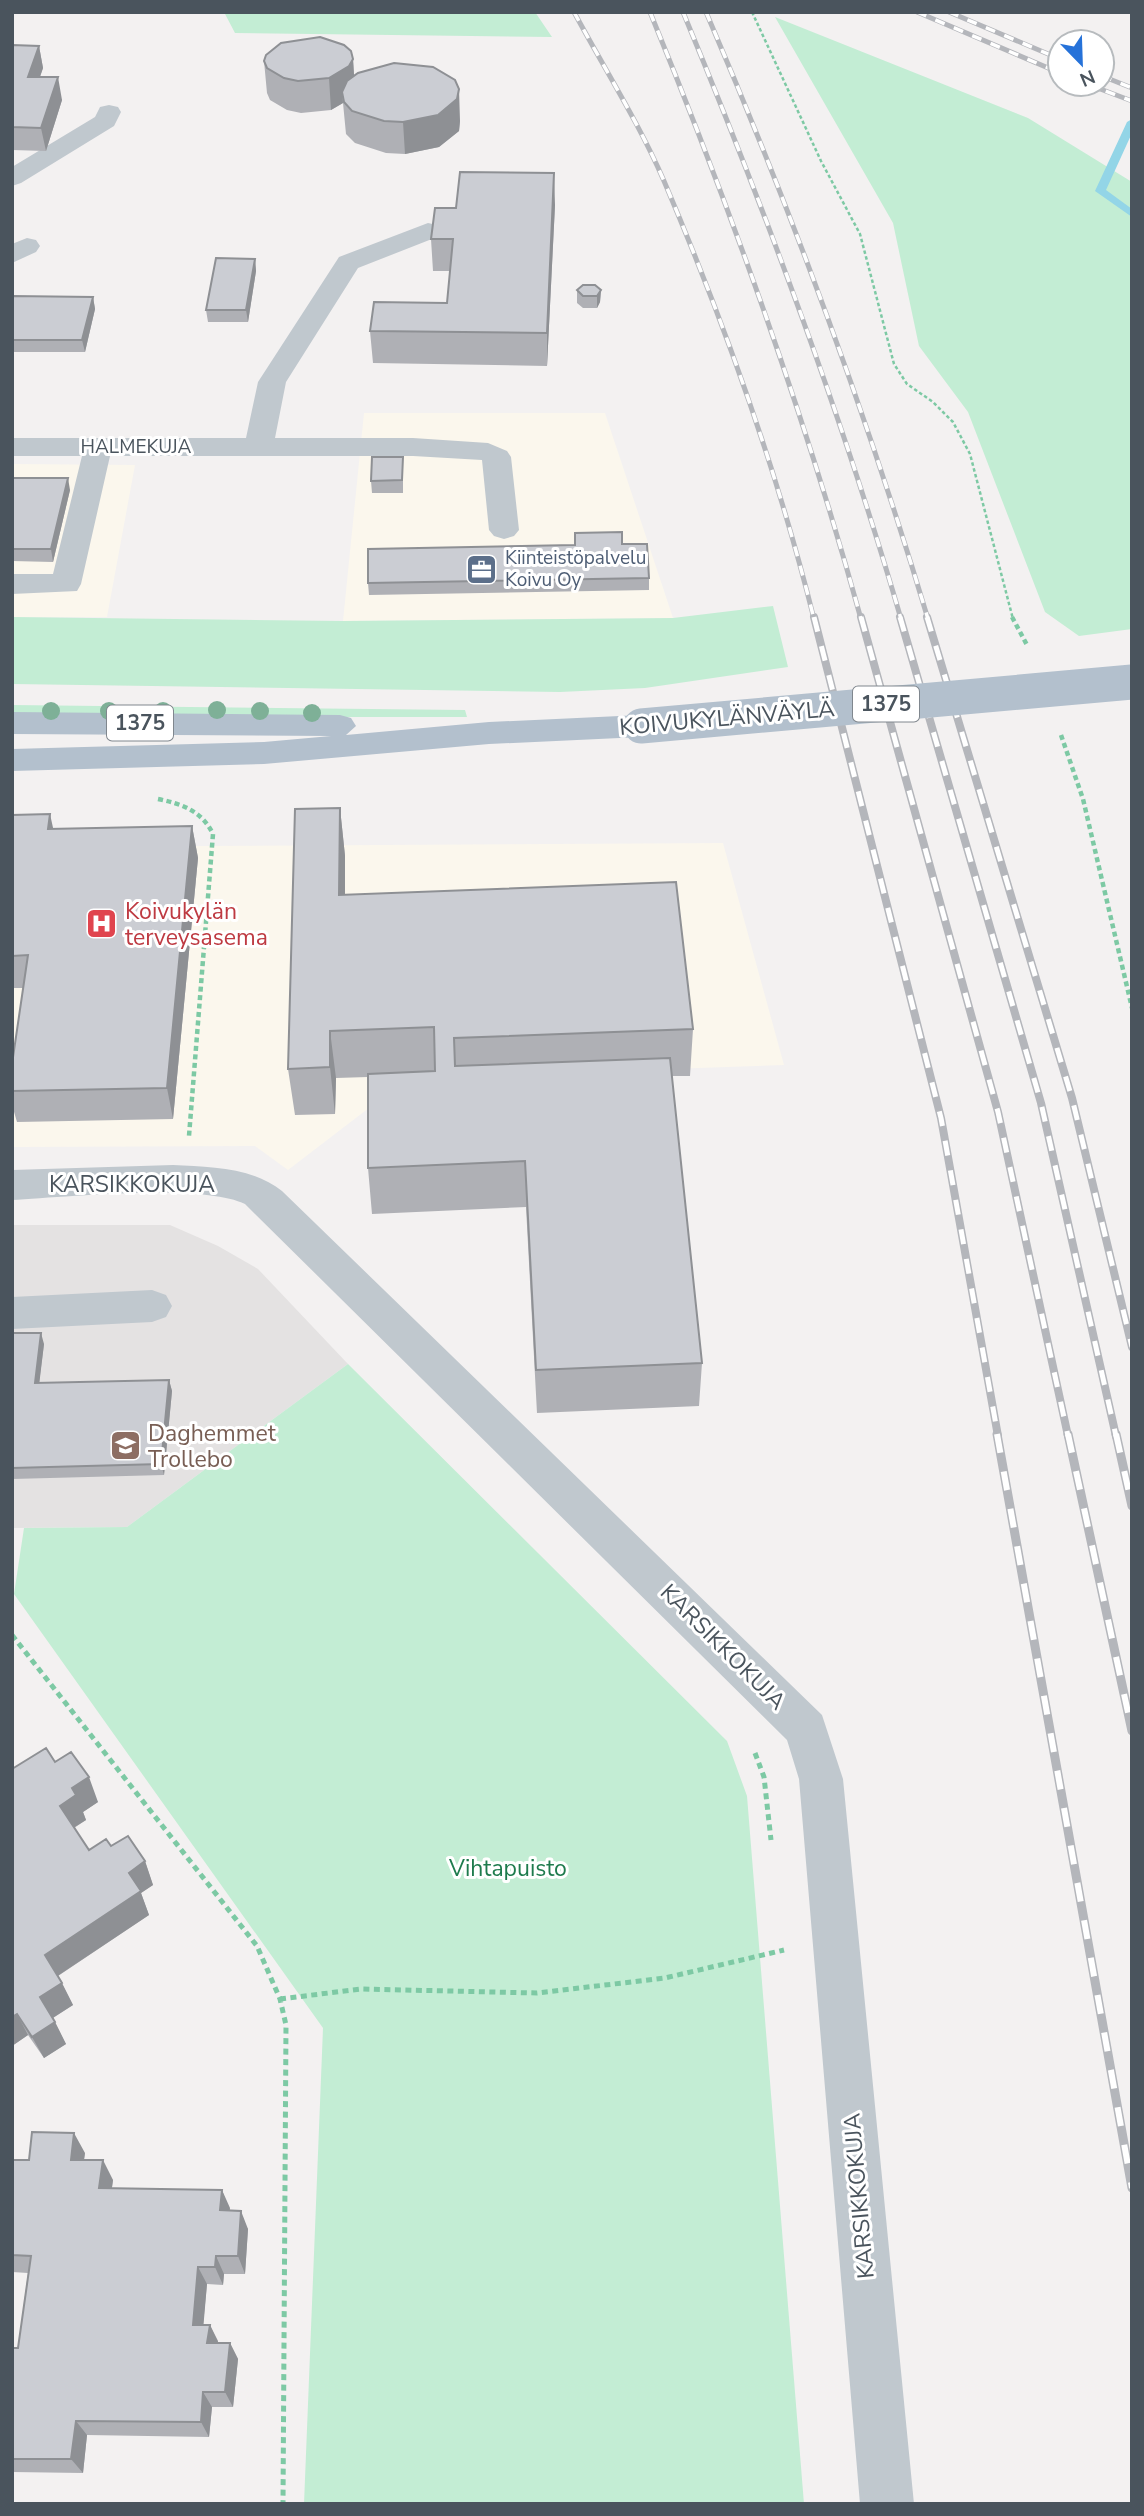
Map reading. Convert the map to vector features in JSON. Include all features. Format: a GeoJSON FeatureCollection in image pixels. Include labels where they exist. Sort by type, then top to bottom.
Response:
{"type":"FeatureCollection","features":[{"type":"Feature","properties":{"kind":"main road","name":"KOIVUKYLÄNVÄYLÄ"},"geometry":{"type":"LineString","coordinates":[[12,760],[264,753],[489,733],[641,726],[1132,682]]}},
{"type":"Feature","properties":{"kind":"main road","name":"KOIVUKYLÄNVÄYLÄ"},"geometry":{"type":"LineString","coordinates":[[12,723],[269,723],[489,733]]}},
{"type":"Feature","properties":{"kind":"street"},"geometry":{"type":"LineString","coordinates":[[12,178],[105,121],[109,112]]}},
{"type":"Feature","properties":{"kind":"street"},"geometry":{"type":"LineString","coordinates":[[259,447],[272,382],[348,263],[428,230]]}},
{"type":"Feature","properties":{"kind":"street","name":"HALMEKUJA"},"geometry":{"type":"LineString","coordinates":[[12,447],[413,447],[488,452],[497,457],[504,530]]}},
{"type":"Feature","properties":{"kind":"street"},"geometry":{"type":"LineString","coordinates":[[12,584],[66,584],[98,447]]}},
{"type":"Feature","properties":{"kind":"street","name":"KARSIKKOKUJA"},"geometry":{"type":"LineString","coordinates":[[12,1185],[207,1182],[255,1192],[281,1213],[806,1729],[821,1779],[887,2504]]}},
{"type":"Feature","properties":{"kind":"street"},"geometry":{"type":"LineString","coordinates":[[12,1313],[152,1306]]}},
{"type":"Feature","properties":{"kind":"path"},"geometry":{"type":"LineString","coordinates":[[752,12],[821,161],[860,234],[894,364],[907,384],[933,402],[953,422],[970,454],[1009,612],[1031,651]]}},
{"type":"Feature","properties":{"kind":"path"},"geometry":{"type":"LineString","coordinates":[[1057,725],[1083,799],[1132,1008]]}},
{"type":"Feature","properties":{"kind":"path"},"geometry":{"type":"LineString","coordinates":[[155,798],[197,811],[209,823],[214,834],[189,1144]]}},
{"type":"Feature","properties":{"kind":"path"},"geometry":{"type":"LineString","coordinates":[[12,1635],[257,1946],[281,1999],[286,2025],[283,2504]]}},
{"type":"Feature","properties":{"kind":"path"},"geometry":{"type":"LineString","coordinates":[[751,1742],[764,1777],[772,1844]]}},
{"type":"Feature","properties":{"kind":"path"},"geometry":{"type":"LineString","coordinates":[[782,1937],[785,1964]]}},
{"type":"Feature","properties":{"kind":"path"},"geometry":{"type":"LineString","coordinates":[[281,1999],[361,1989],[537,1993],[665,1978],[784,1950]]}},
{"type":"Feature","properties":{"kind":"shaded area"},"geometry":{"type":"Polygon","coordinates":[[[364,413],[605,413],[673,618],[343,621],[364,413]]]}},
{"type":"Feature","properties":{"kind":"shaded area"},"geometry":{"type":"Polygon","coordinates":[[[12,464],[135,465],[107,617],[12,617],[12,464]]]}},
{"type":"Feature","properties":{"kind":"shaded area"},"geometry":{"type":"Polygon","coordinates":[[[723,843],[784,1065],[408,1078],[288,1170],[255,1146],[12,1147],[12,847],[723,843]]]}},
{"type":"Feature","properties":{"kind":"shaded area","name":"Daghemmet Trollebo"},"geometry":{"type":"Polygon","coordinates":[[[12,1225],[170,1225],[218,1246],[258,1269],[348,1364],[127,1527],[12,1528],[12,1225]]]}},
{"type":"Feature","properties":{"kind":"green space"},"geometry":{"type":"Polygon","coordinates":[[[224,12],[535,12],[552,37],[235,33],[224,12]]]}},
{"type":"Feature","properties":{"kind":"green space"},"geometry":{"type":"Polygon","coordinates":[[[775,17],[1028,118],[1132,182],[1132,629],[1079,636],[1045,612],[968,412],[919,346],[893,223],[775,17]]]}},
{"type":"Feature","properties":{"kind":"green space"},"geometry":{"type":"Polygon","coordinates":[[[773,606],[788,667],[645,688],[560,692],[12,684],[12,617],[343,621],[673,618],[773,606]]]}},
{"type":"Feature","properties":{"kind":"green space"},"geometry":{"type":"Polygon","coordinates":[[[12,705],[465,710],[467,717],[12,717],[12,705]]]}},
{"type":"Feature","properties":{"kind":"green space","name":"Vihtapuisto"},"geometry":{"type":"Polygon","coordinates":[[[348,1364],[727,1741],[747,1796],[804,2504],[304,2504],[323,2028],[14,1594],[24,1528],[127,1527],[348,1364]]]}},
{"type":"Feature","properties":{"kind":"building"},"geometry":{"type":"Polygon","coordinates":[[[320,37],[344,45],[351,51],[353,59],[349,66],[329,78],[298,81],[284,78],[267,68],[264,61],[266,55],[281,43],[320,37]]]}},
{"type":"Feature","properties":{"kind":"building"},"geometry":{"type":"Polygon","coordinates":[[[12,45],[39,46],[28,77],[58,77],[41,128],[12,127],[12,45]]]}},
{"type":"Feature","properties":{"kind":"building"},"geometry":{"type":"Polygon","coordinates":[[[394,63],[433,67],[455,80],[459,89],[457,99],[438,115],[403,122],[384,121],[352,111],[344,102],[342,92],[347,81],[358,73],[394,63]]]}},
{"type":"Feature","properties":{"kind":"building"},"geometry":{"type":"Polygon","coordinates":[[[460,172],[554,173],[547,333],[370,331],[374,302],[447,303],[453,239],[431,239],[435,208],[456,208],[460,172]]]}},
{"type":"Feature","properties":{"kind":"building"},"geometry":{"type":"Polygon","coordinates":[[[216,258],[255,259],[246,310],[206,310],[216,258]]]}},
{"type":"Feature","properties":{"kind":"building"},"geometry":{"type":"Polygon","coordinates":[[[583,285],[595,285],[601,290],[597,296],[583,296],[577,290],[583,285]]]}},
{"type":"Feature","properties":{"kind":"building"},"geometry":{"type":"Polygon","coordinates":[[[12,296],[93,297],[82,340],[12,340],[12,296]]]}},
{"type":"Feature","properties":{"kind":"building"},"geometry":{"type":"Polygon","coordinates":[[[372,457],[403,457],[402,480],[371,481],[372,457]]]}},
{"type":"Feature","properties":{"kind":"building"},"geometry":{"type":"Polygon","coordinates":[[[12,478],[68,478],[51,549],[12,549],[12,478]]]}},
{"type":"Feature","properties":{"kind":"building"},"geometry":{"type":"Polygon","coordinates":[[[622,532],[622,544],[647,544],[649,578],[368,583],[368,549],[575,545],[575,533],[622,532]]]}},
{"type":"Feature","properties":{"kind":"building"},"geometry":{"type":"Polygon","coordinates":[[[340,808],[339,895],[676,882],[693,1029],[454,1038],[455,1066],[670,1058],[702,1363],[536,1370],[525,1161],[368,1168],[368,1074],[435,1071],[434,1027],[330,1031],[330,1067],[288,1069],[295,809],[340,808]]]}},
{"type":"Feature","properties":{"kind":"building","name":"Koivukylän terveysasema"},"geometry":{"type":"Polygon","coordinates":[[[50,814],[48,829],[192,826],[167,1088],[12,1091],[12,1064],[28,955],[12,956],[12,815],[50,814]]]}},
{"type":"Feature","properties":{"kind":"building"},"geometry":{"type":"Polygon","coordinates":[[[12,1333],[41,1333],[35,1383],[169,1380],[161,1464],[12,1468],[12,1333]]]}},
{"type":"Feature","properties":{"kind":"building"},"geometry":{"type":"Polygon","coordinates":[[[46,1748],[55,1762],[71,1752],[89,1777],[72,1788],[76,1795],[60,1806],[89,1850],[106,1839],[111,1846],[128,1836],[145,1861],[129,1873],[141,1891],[45,1955],[62,1983],[40,1997],[55,2022],[32,2037],[17,2014],[12,2017],[12,1769],[46,1748]]]}},
{"type":"Feature","properties":{"kind":"building"},"geometry":{"type":"Polygon","coordinates":[[[32,2132],[74,2133],[71,2160],[103,2160],[99,2188],[222,2190],[220,2210],[241,2211],[238,2256],[216,2256],[215,2267],[198,2267],[193,2325],[210,2325],[207,2343],[230,2343],[225,2392],[203,2392],[201,2422],[76,2421],[71,2459],[12,2459],[12,2348],[18,2348],[31,2256],[12,2255],[12,2160],[29,2160],[32,2132]]]}},
{"type":"Feature","properties":{"kind":"waterway"},"geometry":{"type":"LineString","coordinates":[[1132,122],[1100,191],[1132,214]]}},
{"type":"Feature","properties":{"kind":"railway"},"geometry":{"type":"LineString","coordinates":[[574,12],[654,159],[708,288],[766,452],[814,619]]}},
{"type":"Feature","properties":{"kind":"railway"},"geometry":{"type":"LineString","coordinates":[[650,12],[709,161],[791,388],[861,619]]}},
{"type":"Feature","properties":{"kind":"railway"},"geometry":{"type":"LineString","coordinates":[[683,12],[800,312],[853,465],[901,619]]}},
{"type":"Feature","properties":{"kind":"railway"},"geometry":{"type":"LineString","coordinates":[[706,12],[768,161],[826,312],[928,619]]}},
{"type":"Feature","properties":{"kind":"railway"},"geometry":{"type":"LineString","coordinates":[[917,12],[1046,67]]}},
{"type":"Feature","properties":{"kind":"railway"},"geometry":{"type":"LineString","coordinates":[[949,12],[1046,53]]}},
{"type":"Feature","properties":{"kind":"railway"},"geometry":{"type":"LineString","coordinates":[[1116,82],[1132,88]]}},
{"type":"Feature","properties":{"kind":"railway"},"geometry":{"type":"LineString","coordinates":[[1116,95],[1132,101]]}},
{"type":"Feature","properties":{"kind":"railway"},"geometry":{"type":"LineString","coordinates":[[814,617],[941,1118],[998,1436]]}},
{"type":"Feature","properties":{"kind":"railway"},"geometry":{"type":"LineString","coordinates":[[861,617],[998,1112],[1068,1436]]}},
{"type":"Feature","properties":{"kind":"railway"},"geometry":{"type":"LineString","coordinates":[[900,617],[1041,1103],[1116,1436]]}},
{"type":"Feature","properties":{"kind":"railway"},"geometry":{"type":"LineString","coordinates":[[927,617],[1072,1098],[1132,1347]]}},
{"type":"Feature","properties":{"kind":"railway"},"geometry":{"type":"LineString","coordinates":[[997,1434],[1132,2188]]}},
{"type":"Feature","properties":{"kind":"railway"},"geometry":{"type":"LineString","coordinates":[[1068,1434],[1132,1731]]}},
{"type":"Feature","properties":{"kind":"railway"},"geometry":{"type":"LineString","coordinates":[[1116,1434],[1132,1506]]}},
{"type":"Feature","properties":{"kind":"place","name":"Kiinteistöpalvelu Koivu Oy"},"geometry":{"type":"Point","coordinates":[482,569]}},
{"type":"Feature","properties":{"kind":"place","name":"Koivukylän terveysasema"},"geometry":{"type":"Point","coordinates":[102,924]}},
{"type":"Feature","properties":{"kind":"place","name":"Daghemmet Trollebo"},"geometry":{"type":"Point","coordinates":[125,1446]}}]}
